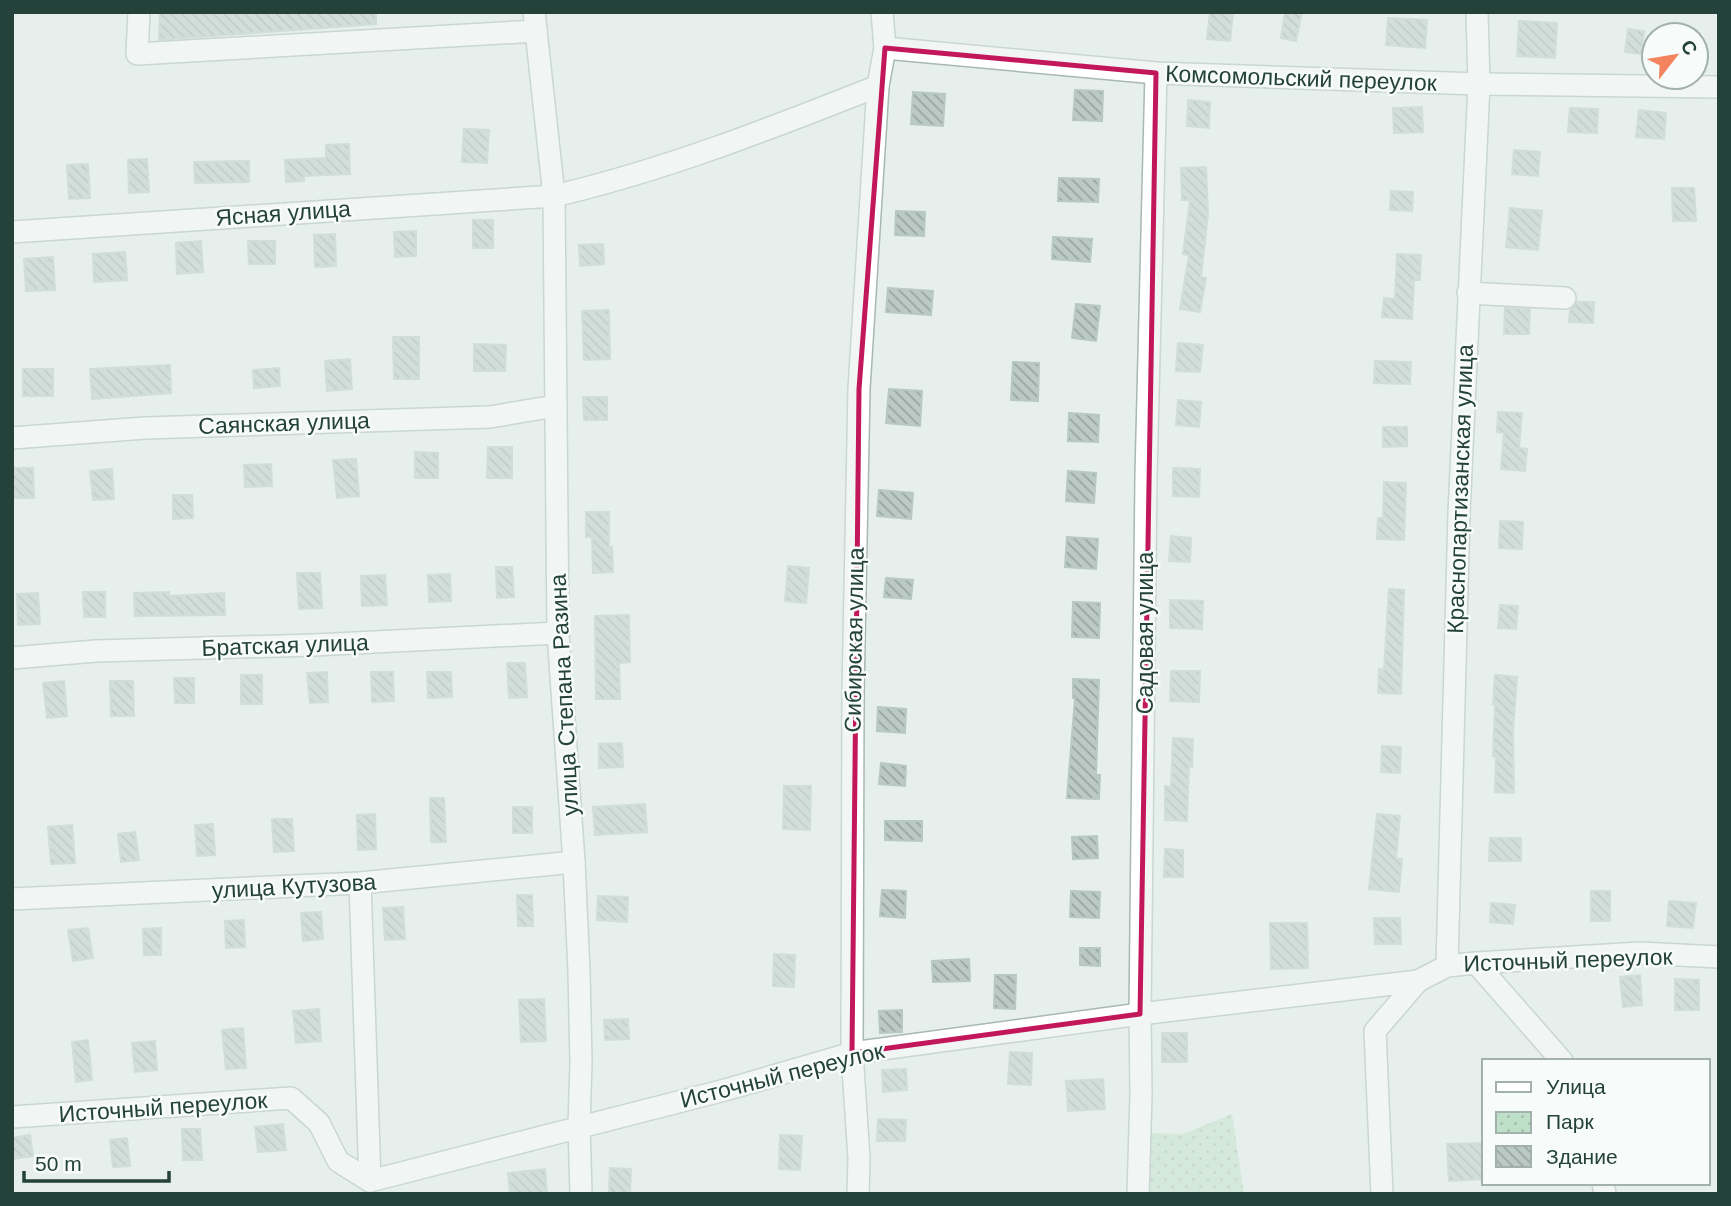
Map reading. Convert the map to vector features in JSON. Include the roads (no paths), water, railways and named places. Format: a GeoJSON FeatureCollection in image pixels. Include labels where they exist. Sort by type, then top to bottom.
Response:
{"type":"FeatureCollection","features":[{"type":"Feature","properties":{"kind":"street"},"geometry":{"type":"LineString","coordinates":[[139,12],[137,54],[535,22]]}},
{"type":"Feature","properties":{"kind":"street","name":"Сибирская улица"},"geometry":{"type":"LineString","coordinates":[[858,1194],[859,1158],[852,1053],[852,692],[859,389],[878,86],[884,48],[881,12]]}},
{"type":"Feature","properties":{"kind":"street","name":"Краснопартизанская улица"},"geometry":{"type":"LineString","coordinates":[[1447,966],[1458,540],[1479,84],[1476,12]]}},
{"type":"Feature","properties":{"kind":"street","name":"улица Степана Разина"},"geometry":{"type":"LineString","coordinates":[[535,22],[554,195],[558,633],[574,862],[581,1062],[579,1126],[582,1194]]}},
{"type":"Feature","properties":{"kind":"street","name":"Комсомольский переулок"},"geometry":{"type":"LineString","coordinates":[[884,48],[1156,73],[1479,84],[1719,87]]}},
{"type":"Feature","properties":{"kind":"street","name":"Садовая улица"},"geometry":{"type":"LineString","coordinates":[[1138,1194],[1146,476],[1156,73]]}},
{"type":"Feature","properties":{"kind":"street","name":"Ясная улица"},"geometry":{"type":"LineString","coordinates":[[12,232],[554,195],[597,186],[771,129],[878,86]]}},
{"type":"Feature","properties":{"kind":"street"},"geometry":{"type":"LineString","coordinates":[[1468,293],[1565,298]]}},
{"type":"Feature","properties":{"kind":"street","name":"Саянская улица"},"geometry":{"type":"LineString","coordinates":[[12,438],[145,428],[489,417],[555,405]]}},
{"type":"Feature","properties":{"kind":"street","name":"Братская улица"},"geometry":{"type":"LineString","coordinates":[[12,658],[96,651],[314,645],[558,633]]}},
{"type":"Feature","properties":{"kind":"street","name":"улица Кутузова"},"geometry":{"type":"LineString","coordinates":[[12,899],[360,884],[574,862]]}},
{"type":"Feature","properties":{"kind":"street"},"geometry":{"type":"LineString","coordinates":[[360,884],[365,1187]]}},
{"type":"Feature","properties":{"kind":"street","name":"Источный переулок"},"geometry":{"type":"LineString","coordinates":[[12,1118],[291,1098],[319,1123],[338,1160],[365,1187],[852,1053],[1140,1014],[1418,981],[1447,966],[1640,953],[1719,957]]}},
{"type":"Feature","properties":{"kind":"street"},"geometry":{"type":"LineString","coordinates":[[1476,963],[1560,1059]]}},
{"type":"Feature","properties":{"kind":"street"},"geometry":{"type":"LineString","coordinates":[[1382,1194],[1375,1031],[1418,981]]}}]}
